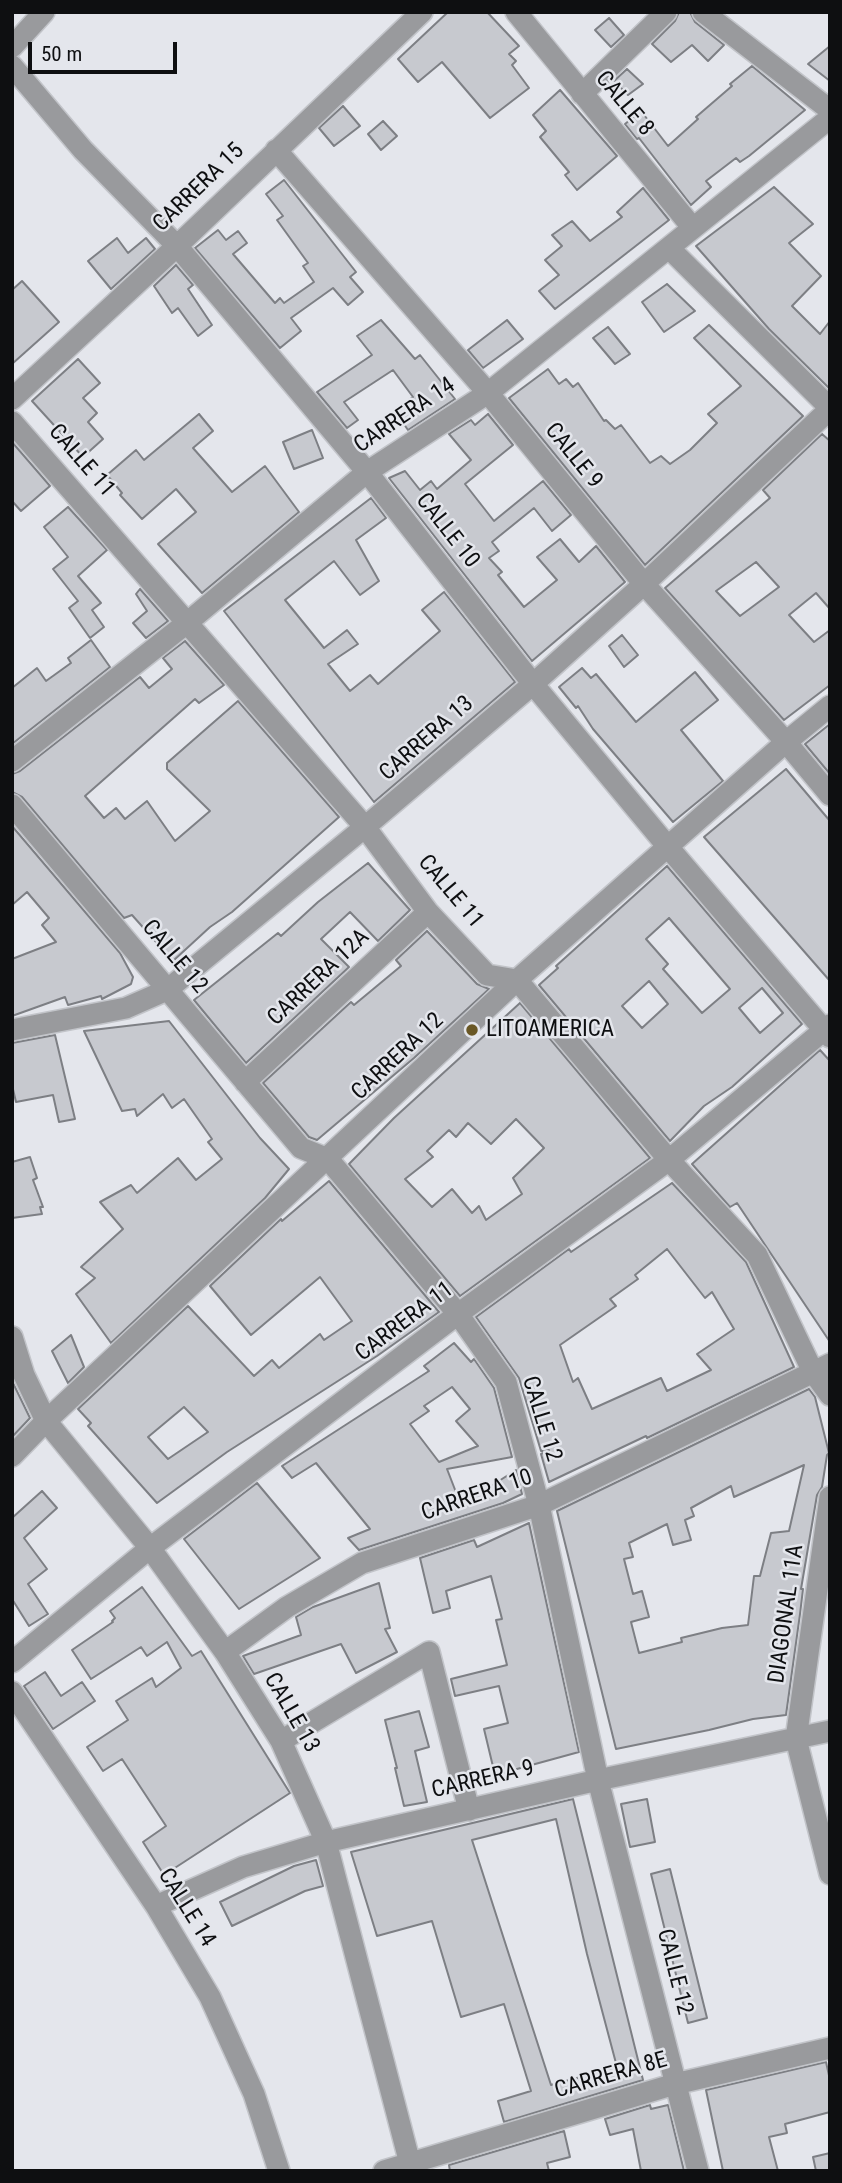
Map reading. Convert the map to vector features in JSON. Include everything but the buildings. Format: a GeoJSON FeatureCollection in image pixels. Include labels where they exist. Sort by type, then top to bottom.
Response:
{"type":"FeatureCollection","features":[{"type":"Feature","properties":{"kind":"street"},"geometry":{"type":"LineString","coordinates":[[12,47],[44,12]]}},
{"type":"Feature","properties":{"kind":"street","name":"CARRERA 15"},"geometry":{"type":"LineString","coordinates":[[12,399],[422,12]]}},
{"type":"Feature","properties":{"kind":"street","name":"CALLE 8"},"geometry":{"type":"LineString","coordinates":[[516,12],[692,227]]}},
{"type":"Feature","properties":{"kind":"street"},"geometry":{"type":"LineString","coordinates":[[582,94],[666,12]]}},
{"type":"Feature","properties":{"kind":"street"},"geometry":{"type":"LineString","coordinates":[[703,12],[830,110]]}},
{"type":"Feature","properties":{"kind":"street","name":"CALLE 10"},"geometry":{"type":"LineString","coordinates":[[12,65],[83,150],[177,246],[367,472],[533,684],[668,847],[828,1031]]}},
{"type":"Feature","properties":{"kind":"street","name":"CARRERA 14"},"geometry":{"type":"LineString","coordinates":[[12,761],[188,622],[367,472],[488,393],[830,118]]}},
{"type":"Feature","properties":{"kind":"street","name":"CALLE 9"},"geometry":{"type":"LineString","coordinates":[[276,150],[488,393],[644,584],[786,741],[830,795]]}},
{"type":"Feature","properties":{"kind":"street"},"geometry":{"type":"LineString","coordinates":[[669,248],[830,408]]}},
{"type":"Feature","properties":{"kind":"street","name":"CARRERA 13"},"geometry":{"type":"LineString","coordinates":[[12,1030],[125,1008],[167,990],[533,684],[644,584],[830,408]]}},
{"type":"Feature","properties":{"kind":"street","name":"CALLE 11"},"geometry":{"type":"LineString","coordinates":[[12,422],[365,827],[428,912],[487,975],[517,980]]}},
{"type":"Feature","properties":{"kind":"street","name":"CARRERA 12"},"geometry":{"type":"LineString","coordinates":[[12,1456],[517,980],[786,741],[830,706]]}},
{"type":"Feature","properties":{"kind":"street","name":"CALLE 12"},"geometry":{"type":"LineString","coordinates":[[12,806],[301,1147],[328,1159],[458,1314],[506,1382],[539,1504],[598,1780],[698,2171]]}},
{"type":"Feature","properties":{"kind":"street","name":"CARRERA 12A"},"geometry":{"type":"LineString","coordinates":[[245,1082],[428,912]]}},
{"type":"Feature","properties":{"kind":"street"},"geometry":{"type":"LineString","coordinates":[[517,980],[669,1160],[757,1255],[822,1368],[830,1395]]}},
{"type":"Feature","properties":{"kind":"street","name":"CARRERA 11"},"geometry":{"type":"LineString","coordinates":[[12,1662],[150,1548],[458,1314],[669,1160],[828,1031]]}},
{"type":"Feature","properties":{"kind":"street","name":"CALLE 13"},"geometry":{"type":"LineString","coordinates":[[12,1337],[24,1375],[46,1422],[150,1548],[225,1652],[281,1741],[326,1842],[411,2167]]}},
{"type":"Feature","properties":{"kind":"street","name":"CARRERA 10"},"geometry":{"type":"LineString","coordinates":[[225,1652],[287,1606],[362,1563],[539,1504],[822,1368]]}},
{"type":"Feature","properties":{"kind":"street","name":"DIAGONAL 11A"},"geometry":{"type":"LineString","coordinates":[[796,1739],[830,1497]]}},
{"type":"Feature","properties":{"kind":"street"},"geometry":{"type":"LineString","coordinates":[[281,1741],[429,1652],[469,1811]]}},
{"type":"Feature","properties":{"kind":"street","name":"CALLE 14"},"geometry":{"type":"LineString","coordinates":[[12,1692],[156,1906],[210,1997],[254,2094],[279,2171]]}},
{"type":"Feature","properties":{"kind":"street","name":"CARRERA 9"},"geometry":{"type":"LineString","coordinates":[[156,1906],[243,1867],[326,1842],[830,1731]]}},
{"type":"Feature","properties":{"kind":"street"},"geometry":{"type":"LineString","coordinates":[[796,1739],[830,1874]]}},
{"type":"Feature","properties":{"kind":"street","name":"CARRERA 8E"},"geometry":{"type":"LineString","coordinates":[[384,2171],[411,2167],[675,2084],[830,2048]]}},
{"type":"Feature","properties":{"kind":"place","name":"LITOAMERICA"},"geometry":{"type":"Point","coordinates":[472,1030]}}]}
